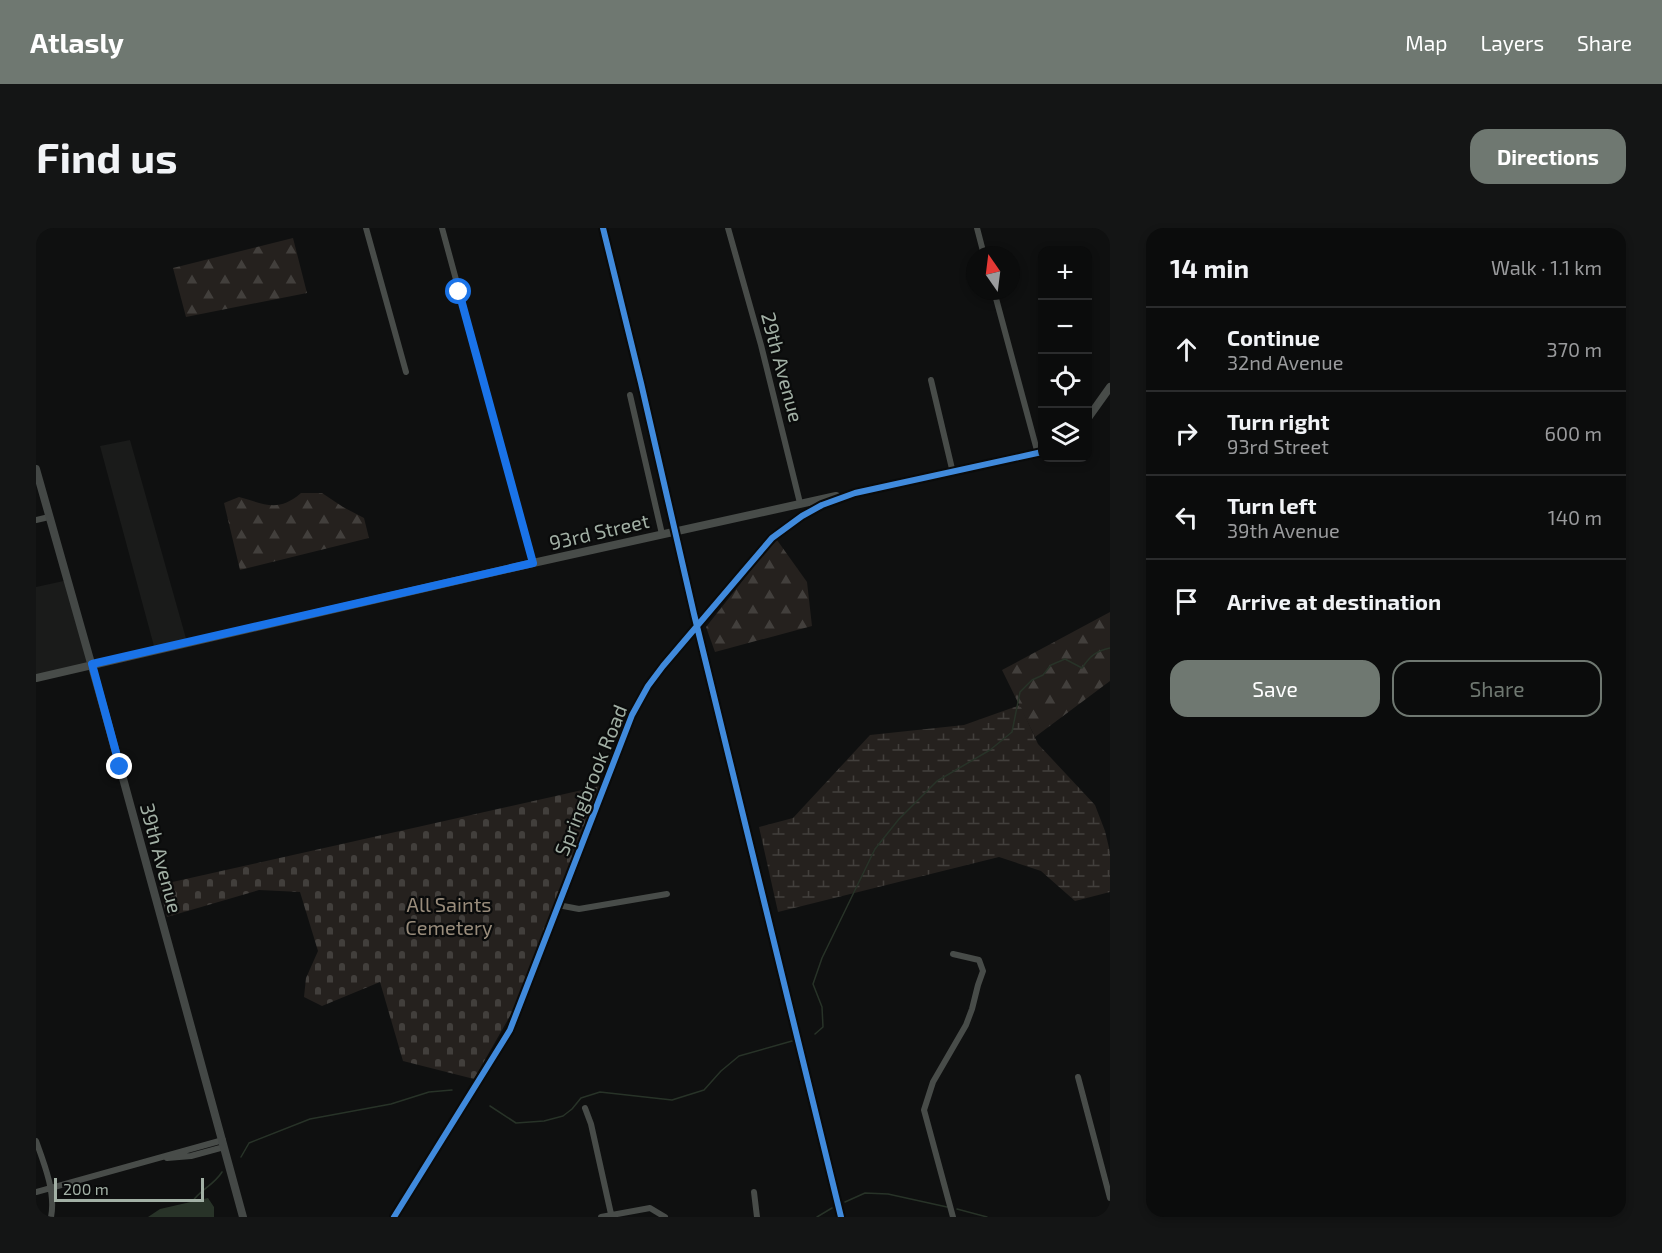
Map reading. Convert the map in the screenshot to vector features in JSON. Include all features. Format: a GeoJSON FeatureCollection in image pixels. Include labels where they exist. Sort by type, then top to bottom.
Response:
{"type":"FeatureCollection","features":[{"type":"Feature","properties":{"kind":"main road","name":"39th Avenue"},"geometry":{"type":"LineString","coordinates":[[36,469],[92,664],[243,1217]]}},
{"type":"Feature","properties":{"kind":"main road","name":"39th Avenue"},"geometry":{"type":"LineString","coordinates":[[235,1186],[237,1217]]}},
{"type":"Feature","properties":{"kind":"street"},"geometry":{"type":"LineString","coordinates":[[366,228],[406,372]]}},
{"type":"Feature","properties":{"kind":"street"},"geometry":{"type":"LineString","coordinates":[[442,228],[533,563]]}},
{"type":"Feature","properties":{"kind":"street","name":"29th Avenue"},"geometry":{"type":"LineString","coordinates":[[728,228],[761,345],[802,516]]}},
{"type":"Feature","properties":{"kind":"street"},"geometry":{"type":"LineString","coordinates":[[977,228],[982,246]]}},
{"type":"Feature","properties":{"kind":"street"},"geometry":{"type":"LineString","coordinates":[[997,300],[1038,446]]}},
{"type":"Feature","properties":{"kind":"street"},"geometry":{"type":"LineString","coordinates":[[931,380],[953,473]]}},
{"type":"Feature","properties":{"kind":"street"},"geometry":{"type":"LineString","coordinates":[[1092,412],[1110,387]]}},
{"type":"Feature","properties":{"kind":"street"},"geometry":{"type":"LineString","coordinates":[[630,395],[662,534]]}},
{"type":"Feature","properties":{"kind":"street","name":"Springbrook Road"},"geometry":{"type":"LineString","coordinates":[[394,1217],[510,1030],[614,759],[640,698],[667,661],[772,538],[802,516],[822,505],[855,494],[1038,453]]}},
{"type":"Feature","properties":{"kind":"street","name":"93rd Street"},"geometry":{"type":"LineString","coordinates":[[36,678],[662,534],[800,503],[855,494]]}},
{"type":"Feature","properties":{"kind":"street"},"geometry":{"type":"LineString","coordinates":[[36,520],[49,517]]}},
{"type":"Feature","properties":{"kind":"street"},"geometry":{"type":"LineString","coordinates":[[558,905],[579,909],[667,894]]}},
{"type":"Feature","properties":{"kind":"street"},"geometry":{"type":"LineString","coordinates":[[953,954],[979,960],[983,965],[966,1025],[933,1082],[924,1110],[953,1217]]}},
{"type":"Feature","properties":{"kind":"street"},"geometry":{"type":"LineString","coordinates":[[1078,1077],[1110,1198]]}},
{"type":"Feature","properties":{"kind":"street"},"geometry":{"type":"LineString","coordinates":[[585,1108],[591,1124],[611,1214]]}},
{"type":"Feature","properties":{"kind":"street"},"geometry":{"type":"LineString","coordinates":[[36,1141],[50,1189],[51,1217]]}},
{"type":"Feature","properties":{"kind":"street"},"geometry":{"type":"LineString","coordinates":[[36,1192],[224,1143]]}},
{"type":"Feature","properties":{"kind":"street"},"geometry":{"type":"LineString","coordinates":[[754,1192],[757,1217]]}},
{"type":"Feature","properties":{"kind":"street"},"geometry":{"type":"LineString","coordinates":[[601,1217],[650,1208],[665,1217]]}},
{"type":"Feature","properties":{"kind":"shaded area"},"geometry":{"type":"Polygon","coordinates":[[[130,440],[187,642],[155,650],[100,446],[130,440]]]}},
{"type":"Feature","properties":{"kind":"shaded area"},"geometry":{"type":"Polygon","coordinates":[[[68,580],[92,664],[36,678],[36,587],[68,580]]]}},
{"type":"Feature","properties":{"kind":"shaded area"},"geometry":{"type":"Polygon","coordinates":[[[208,1198],[214,1207],[214,1217],[148,1217],[160,1209],[208,1198]]]}},
{"type":"Feature","properties":{"kind":"green space"},"geometry":{"type":"Polygon","coordinates":[[[293,238],[307,293],[186,317],[173,268],[293,238]]]}},
{"type":"Feature","properties":{"kind":"green space"},"geometry":{"type":"Polygon","coordinates":[[[301,493],[322,493],[364,518],[369,538],[240,570],[224,503],[239,497],[264,504],[278,505],[301,493]]]}},
{"type":"Feature","properties":{"kind":"green space"},"geometry":{"type":"Polygon","coordinates":[[[777,540],[807,582],[812,626],[715,652],[706,627],[777,540]]]}},
{"type":"Feature","properties":{"kind":"green space"},"geometry":{"type":"Polygon","coordinates":[[[1110,612],[1110,681],[1035,737],[1002,670],[1110,612]]]}},
{"type":"Feature","properties":{"kind":"green space"},"geometry":{"type":"Polygon","coordinates":[[[1020,705],[1038,744],[1095,805],[1110,852],[1110,892],[1075,901],[1041,871],[999,857],[778,912],[759,827],[793,818],[870,735],[964,725],[1020,705]]]}},
{"type":"Feature","properties":{"kind":"green space","name":"All Saints Cemetery"},"geometry":{"type":"Polygon","coordinates":[[[600,786],[514,1009],[474,1079],[403,1061],[380,982],[322,1006],[304,997],[306,978],[318,951],[300,892],[259,890],[167,917],[159,885],[600,786]]]}},
{"type":"Feature","properties":{"kind":"waterway"},"geometry":{"type":"LineString","coordinates":[[815,1034],[823,1027],[822,1007],[813,984],[822,958],[875,849],[899,819],[937,781],[990,750],[1012,732],[1020,692],[1032,680],[1043,675],[1051,665],[1065,659],[1082,668],[1094,655],[1110,648]]}},
{"type":"Feature","properties":{"kind":"waterway"},"geometry":{"type":"LineString","coordinates":[[490,1106],[516,1123],[544,1121],[563,1116],[581,1098],[600,1092],[672,1100],[704,1090],[739,1056],[792,1041]]}},
{"type":"Feature","properties":{"kind":"waterway"},"geometry":{"type":"LineString","coordinates":[[241,1157],[249,1143],[310,1119],[391,1104],[429,1092],[452,1090]]}},
{"type":"Feature","properties":{"kind":"waterway"},"geometry":{"type":"LineString","coordinates":[[192,1202],[222,1172]]}},
{"type":"Feature","properties":{"kind":"waterway"},"geometry":{"type":"LineString","coordinates":[[845,1202],[865,1193],[888,1194],[947,1207]]}},
{"type":"Feature","properties":{"kind":"waterway"},"geometry":{"type":"LineString","coordinates":[[817,1217],[832,1208]]}},
{"type":"Feature","properties":{"kind":"waterway"},"geometry":{"type":"LineString","coordinates":[[957,1209],[987,1217]]}},
{"type":"Feature","properties":{"kind":"cycle path"},"geometry":{"type":"LineString","coordinates":[[603,228],[694,614],[841,1217]]}},
{"type":"Feature","properties":{"kind":"cycle path"},"geometry":{"type":"LineString","coordinates":[[394,1217],[510,1030],[632,715],[648,686],[663,666],[772,538],[802,516],[822,505],[855,493],[1038,453]]}},
{"type":"Feature","properties":{"kind":"route"},"geometry":{"type":"LineString","coordinates":[[120,767],[92,664],[533,563],[459,292]]}}]}
